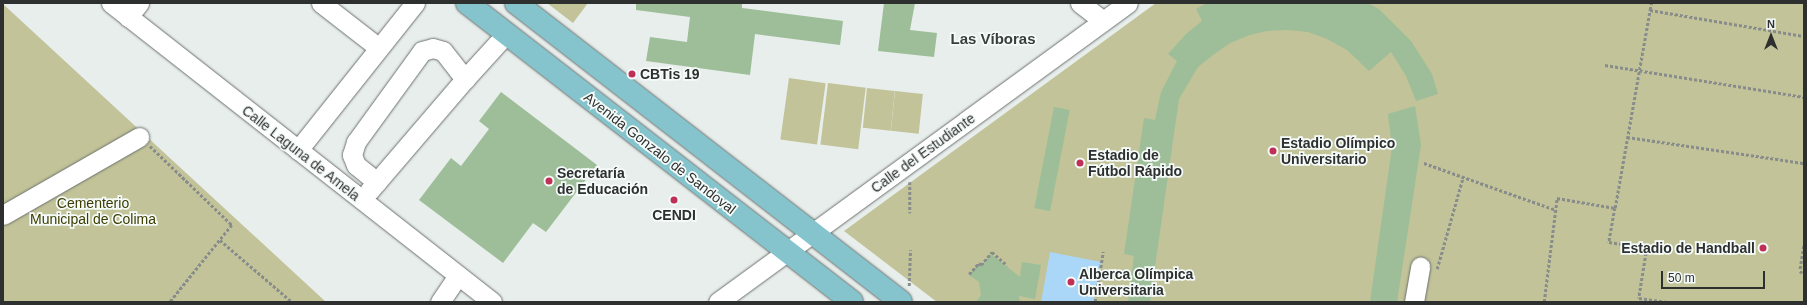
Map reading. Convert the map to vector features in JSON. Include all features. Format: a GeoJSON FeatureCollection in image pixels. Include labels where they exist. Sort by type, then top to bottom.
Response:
{"type":"FeatureCollection","features":[{"type":"Feature","properties":{"kind":"main road","name":"Avenida Gonzalo de Sandoval"},"geometry":{"type":"LineString","coordinates":[[467,3],[852,302]]}},
{"type":"Feature","properties":{"kind":"main road"},"geometry":{"type":"LineString","coordinates":[[516,3],[813,233],[905,295]]}},
{"type":"Feature","properties":{"kind":"main road"},"geometry":{"type":"LineString","coordinates":[[598,105],[619,82]]}},
{"type":"Feature","properties":{"kind":"street","name":"Calle Laguna de Amela"},"geometry":{"type":"LineString","coordinates":[[110,3],[134,10],[298,150],[492,302]]}},
{"type":"Feature","properties":{"kind":"street"},"geometry":{"type":"LineString","coordinates":[[321,3],[379,48]]}},
{"type":"Feature","properties":{"kind":"street"},"geometry":{"type":"LineString","coordinates":[[298,150],[415,3]]}},
{"type":"Feature","properties":{"kind":"street"},"geometry":{"type":"LineString","coordinates":[[1080,3],[1104,21]]}},
{"type":"Feature","properties":{"kind":"street","name":"Calle del Estudiante"},"geometry":{"type":"LineString","coordinates":[[718,302],[1128,3]]}},
{"type":"Feature","properties":{"kind":"street"},"geometry":{"type":"LineString","coordinates":[[362,200],[465,79],[506,34]]}},
{"type":"Feature","properties":{"kind":"street"},"geometry":{"type":"LineString","coordinates":[[377,182],[356,165],[352,155],[356,142],[422,51],[433,48],[443,51],[465,79]]}},
{"type":"Feature","properties":{"kind":"street"},"geometry":{"type":"LineString","coordinates":[[3,214],[139,136]]}},
{"type":"Feature","properties":{"kind":"street"},"geometry":{"type":"LineString","coordinates":[[1414,302],[1420,267]]}},
{"type":"Feature","properties":{"kind":"street"},"geometry":{"type":"LineString","coordinates":[[440,302],[458,275]]}},
{"type":"Feature","properties":{"kind":"path"},"geometry":{"type":"LineString","coordinates":[[1651,3],[1609,242],[1647,248],[1639,298],[1667,302]]}},
{"type":"Feature","properties":{"kind":"path"},"geometry":{"type":"LineString","coordinates":[[1650,10],[1804,36]]}},
{"type":"Feature","properties":{"kind":"path"},"geometry":{"type":"LineString","coordinates":[[1605,66],[1804,97]]}},
{"type":"Feature","properties":{"kind":"path"},"geometry":{"type":"LineString","coordinates":[[139,136],[232,225],[170,302]]}},
{"type":"Feature","properties":{"kind":"path"},"geometry":{"type":"LineString","coordinates":[[1627,137],[1804,163]]}},
{"type":"Feature","properties":{"kind":"path"},"geometry":{"type":"LineString","coordinates":[[1424,163],[1556,210]]}},
{"type":"Feature","properties":{"kind":"path"},"geometry":{"type":"LineString","coordinates":[[1420,267],[1436,270],[1463,176]]}},
{"type":"Feature","properties":{"kind":"path"},"geometry":{"type":"LineString","coordinates":[[910,177],[910,213]]}},
{"type":"Feature","properties":{"kind":"path"},"geometry":{"type":"LineString","coordinates":[[1544,302],[1557,198],[1614,208]]}},
{"type":"Feature","properties":{"kind":"path"},"geometry":{"type":"LineString","coordinates":[[220,240],[292,302]]}},
{"type":"Feature","properties":{"kind":"path"},"geometry":{"type":"LineString","coordinates":[[1804,246],[1800,270],[1804,274]]}},
{"type":"Feature","properties":{"kind":"path"},"geometry":{"type":"LineString","coordinates":[[905,295],[910,250]]}},
{"type":"Feature","properties":{"kind":"path"},"geometry":{"type":"LineString","coordinates":[[968,274],[979,263],[981,264],[992,252],[1007,265]]}},
{"type":"Feature","properties":{"kind":"path"},"geometry":{"type":"LineString","coordinates":[[1096,302],[1104,252]]}},
{"type":"Feature","properties":{"kind":"green space"},"geometry":{"type":"Polygon","coordinates":[[[547,3],[588,3],[573,23],[547,3]]]}},
{"type":"Feature","properties":{"kind":"green space"},"geometry":{"type":"Polygon","coordinates":[[[1156,3],[1804,3],[1804,302],[937,302],[844,231],[1156,3]]]}},
{"type":"Feature","properties":{"kind":"green space","name":"Cementerio Municipal de Colima"},"geometry":{"type":"Polygon","coordinates":[[[3,4],[326,302],[3,302],[3,4]]]}},
{"type":"Feature","properties":{"kind":"green space"},"geometry":{"type":"Polygon","coordinates":[[[789,78],[826,83],[817,145],[780,139],[789,78]]]}},
{"type":"Feature","properties":{"kind":"green space"},"geometry":{"type":"Polygon","coordinates":[[[828,83],[866,88],[858,149],[820,145],[828,83]]]}},
{"type":"Feature","properties":{"kind":"green space"},"geometry":{"type":"Polygon","coordinates":[[[867,88],[895,91],[891,131],[863,128],[867,88]]]}},
{"type":"Feature","properties":{"kind":"green space"},"geometry":{"type":"Polygon","coordinates":[[[895,91],[923,94],[919,134],[891,131],[895,91]]]}},
{"type":"Feature","properties":{"kind":"water","name":"Alberca Olímpica Universitaria"},"geometry":{"type":"Polygon","coordinates":[[[1050,252],[1101,262],[1093,302],[1041,302],[1050,252]]]}},
{"type":"Feature","properties":{"kind":"building"},"geometry":{"type":"Polygon","coordinates":[[[636,3],[742,3],[742,8],[843,21],[840,45],[755,34],[750,75],[646,61],[650,37],[687,42],[690,17],[636,10],[636,3]]]}},
{"type":"Feature","properties":{"kind":"building"},"geometry":{"type":"Polygon","coordinates":[[[884,3],[915,3],[910,30],[937,33],[934,57],[878,51],[884,3]]]}},
{"type":"Feature","properties":{"kind":"building"},"geometry":{"type":"Polygon","coordinates":[[[1207,3],[1368,3],[1379,9],[1411,41],[1432,74],[1438,94],[1416,101],[1406,76],[1391,52],[1369,71],[1347,50],[1327,39],[1308,32],[1288,30],[1267,31],[1250,35],[1230,43],[1198,67],[1179,99],[1150,302],[1128,302],[1134,256],[1124,254],[1144,118],[1155,120],[1161,92],[1177,61],[1168,54],[1186,34],[1202,21],[1196,9],[1207,3]]]}},
{"type":"Feature","properties":{"kind":"building","name":"Secretaría de Educación"},"geometry":{"type":"Polygon","coordinates":[[[501,92],[597,165],[546,232],[533,223],[503,263],[419,200],[451,158],[461,166],[489,129],[479,121],[501,92]]]}},
{"type":"Feature","properties":{"kind":"building"},"geometry":{"type":"Polygon","coordinates":[[[1415,106],[1421,145],[1397,302],[1370,302],[1392,147],[1388,114],[1415,106]]]}},
{"type":"Feature","properties":{"kind":"building"},"geometry":{"type":"Polygon","coordinates":[[[1054,107],[1070,110],[1050,211],[1034,208],[1054,107]]]}},
{"type":"Feature","properties":{"kind":"building"},"geometry":{"type":"Polygon","coordinates":[[[991,254],[1020,277],[1022,262],[1041,265],[1035,299],[1019,296],[1020,302],[976,302],[981,295],[979,282],[969,275],[979,264],[981,266],[991,254]]]}},
{"type":"Feature","properties":{"kind":"place","name":"CBTis 19"},"geometry":{"type":"Point","coordinates":[632,74]}},
{"type":"Feature","properties":{"kind":"place","name":"Estadio Olímpico Universitario"},"geometry":{"type":"Point","coordinates":[1273,151]}},
{"type":"Feature","properties":{"kind":"place","name":"Estadio de Fútbol Rápido"},"geometry":{"type":"Point","coordinates":[1080,163]}},
{"type":"Feature","properties":{"kind":"place","name":"Secretaría de Educación"},"geometry":{"type":"Point","coordinates":[549,181]}},
{"type":"Feature","properties":{"kind":"place","name":"CENDI"},"geometry":{"type":"Point","coordinates":[674,200]}},
{"type":"Feature","properties":{"kind":"place","name":"Estadio de Handball"},"geometry":{"type":"Point","coordinates":[1763,248]}},
{"type":"Feature","properties":{"kind":"place","name":"Alberca Olímpica Universitaria"},"geometry":{"type":"Point","coordinates":[1071,282]}},
{"type":"Feature","properties":{"kind":"district","name":"Las Víboras"},"geometry":{"type":"Point","coordinates":[993,39]}}]}
